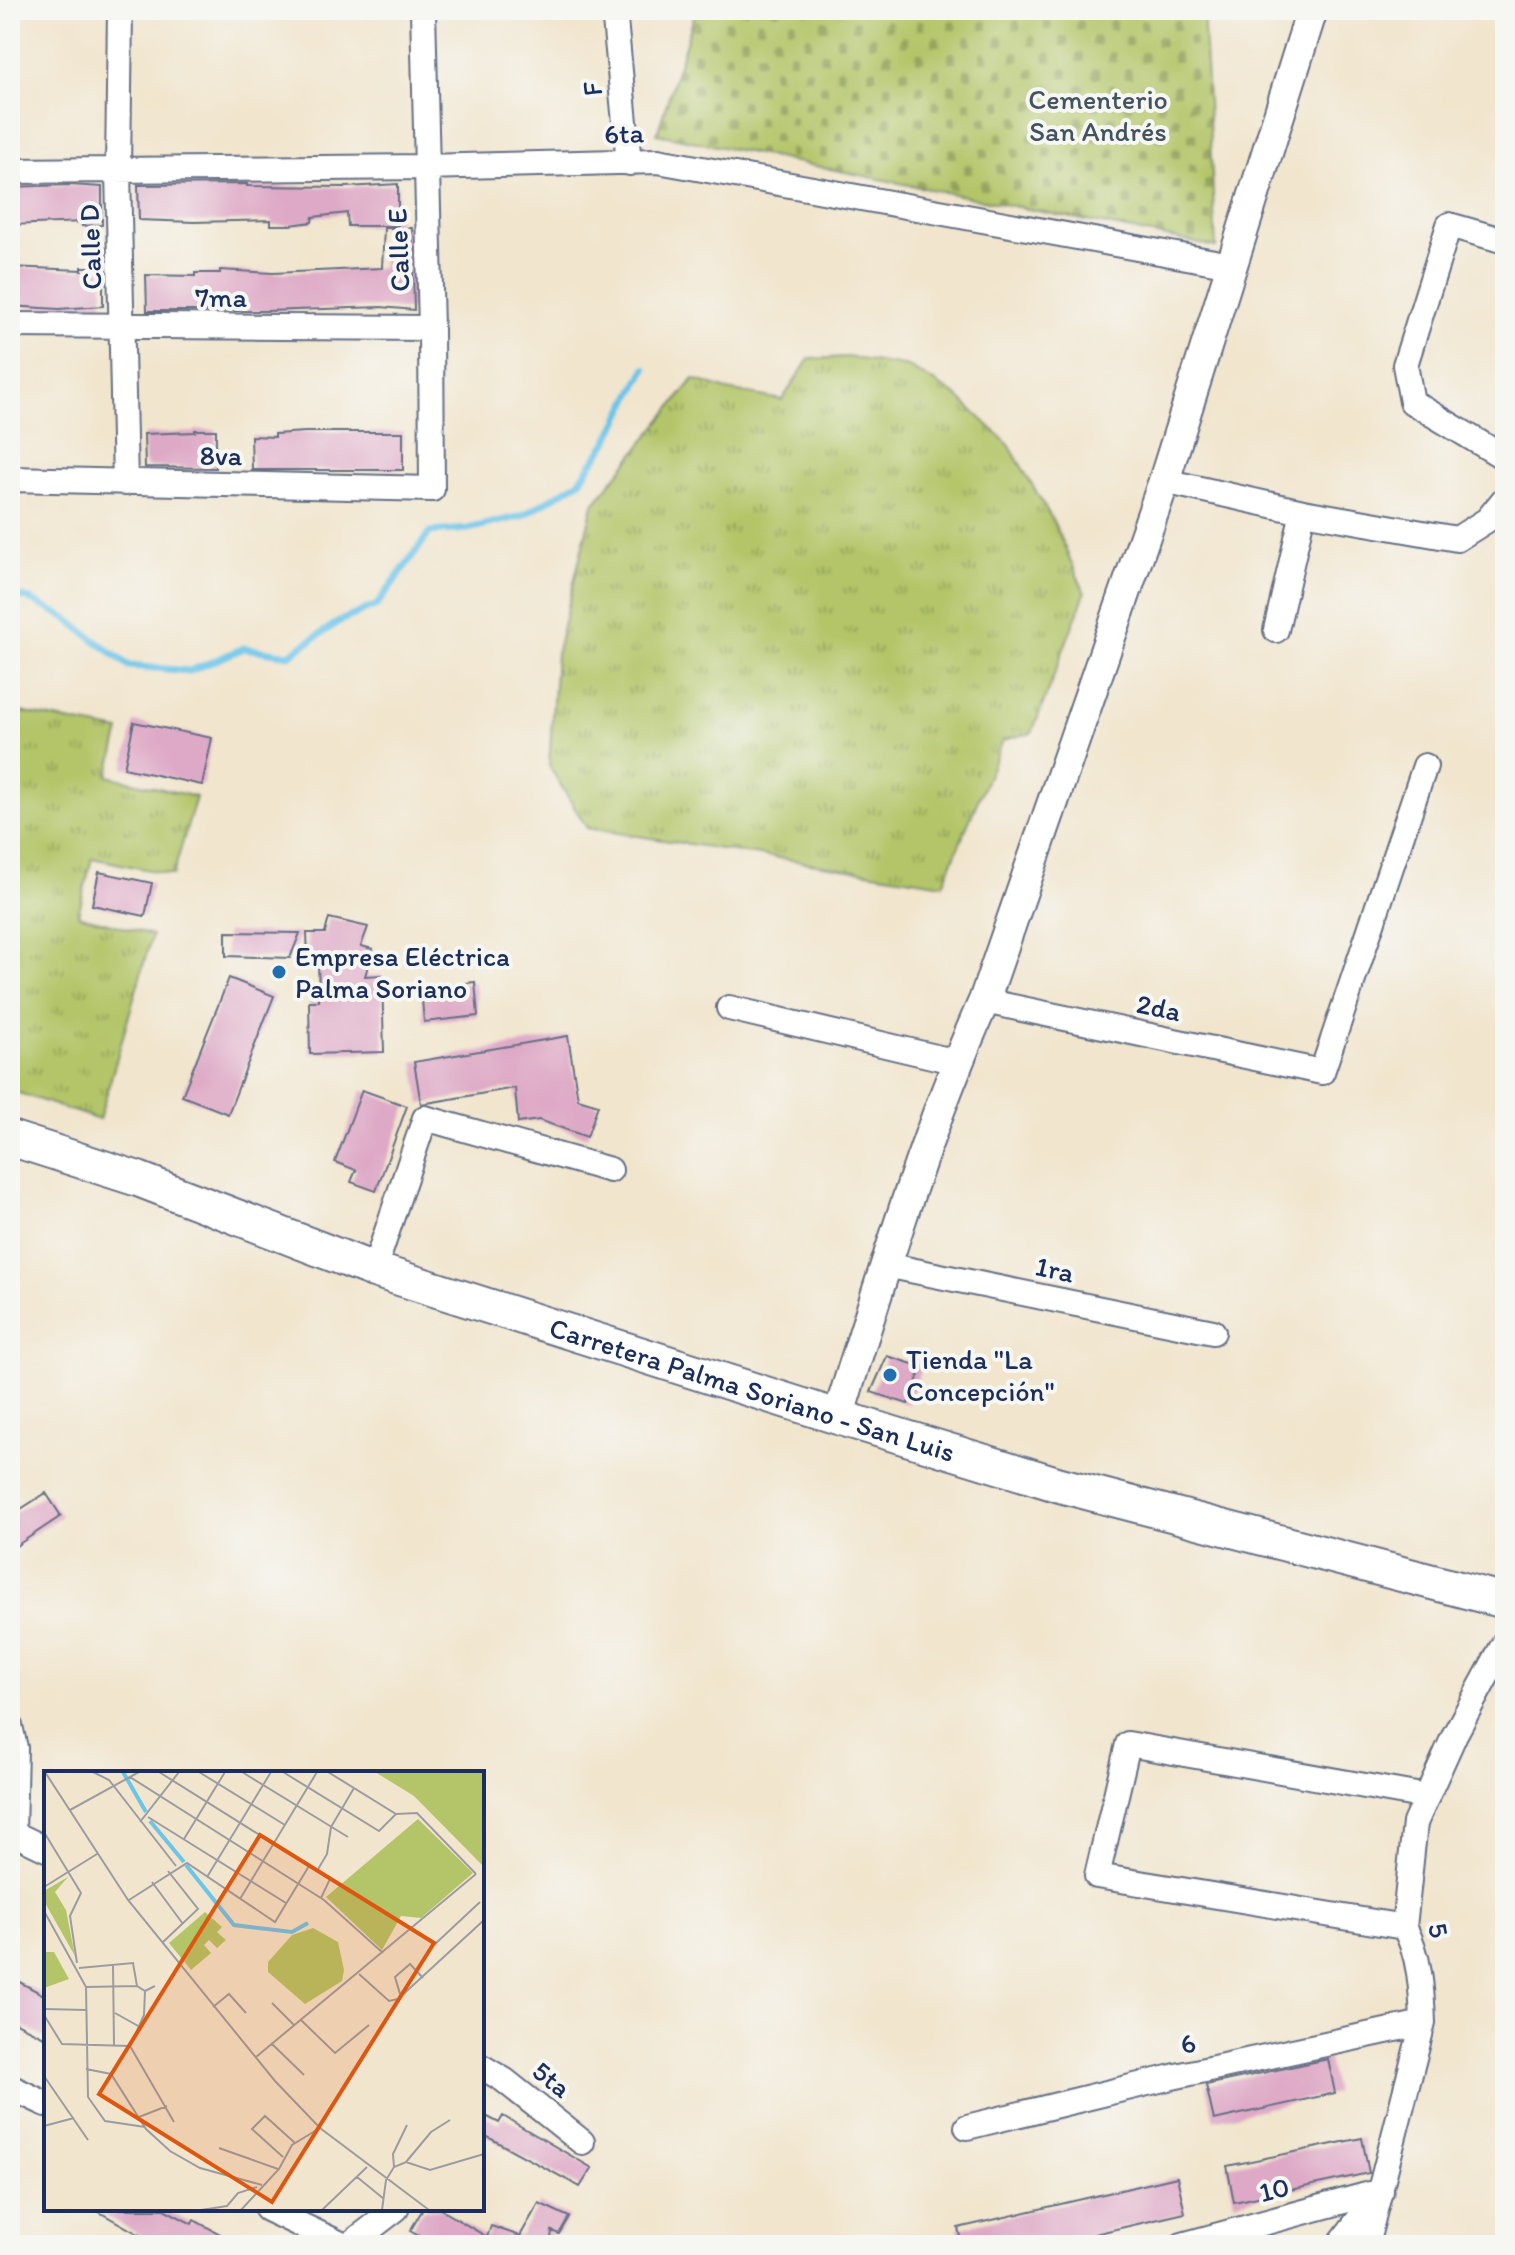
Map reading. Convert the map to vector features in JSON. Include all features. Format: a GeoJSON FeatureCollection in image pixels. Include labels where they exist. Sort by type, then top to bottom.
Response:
{"type":"FeatureCollection","features":[{"type":"Feature","properties":{"kind":"main road","name":"Carretera Palma Soriano - San Luis"},"geometry":{"type":"LineString","coordinates":[[10,1138],[138,1179],[374,1270],[838,1417],[1060,1485],[1505,1601]]}},
{"type":"Feature","properties":{"kind":"street","name":"Calle D"},"geometry":{"type":"LineString","coordinates":[[120,10],[118,171],[125,483]]}},
{"type":"Feature","properties":{"kind":"street","name":"Calle E"},"geometry":{"type":"LineString","coordinates":[[423,10],[432,489]]}},
{"type":"Feature","properties":{"kind":"street","name":"F"},"geometry":{"type":"LineString","coordinates":[[614,10],[629,163]]}},
{"type":"Feature","properties":{"kind":"street"},"geometry":{"type":"LineString","coordinates":[[838,1417],[886,1265],[957,1062],[984,1001],[1164,481],[1312,10]]}},
{"type":"Feature","properties":{"kind":"street","name":"6ta"},"geometry":{"type":"LineString","coordinates":[[10,171],[425,167],[658,161],[1231,265]]}},
{"type":"Feature","properties":{"kind":"street"},"geometry":{"type":"LineString","coordinates":[[1505,241],[1449,225],[1405,365],[1412,402],[1505,458]]}},
{"type":"Feature","properties":{"kind":"street","name":"7ma"},"geometry":{"type":"LineString","coordinates":[[10,325],[431,328]]}},
{"type":"Feature","properties":{"kind":"street","name":"8va"},"geometry":{"type":"LineString","coordinates":[[10,479],[432,489]]}},
{"type":"Feature","properties":{"kind":"street"},"geometry":{"type":"LineString","coordinates":[[1164,481],[1303,512],[1457,539],[1487,520],[1505,498]]}},
{"type":"Feature","properties":{"kind":"street"},"geometry":{"type":"LineString","coordinates":[[1276,630],[1303,512]]}},
{"type":"Feature","properties":{"kind":"street","name":"2da"},"geometry":{"type":"LineString","coordinates":[[984,1001],[1322,1072],[1425,766]]}},
{"type":"Feature","properties":{"kind":"street"},"geometry":{"type":"LineString","coordinates":[[729,1008],[957,1062]]}},
{"type":"Feature","properties":{"kind":"street"},"geometry":{"type":"LineString","coordinates":[[374,1270],[425,1118],[610,1170]]}},
{"type":"Feature","properties":{"kind":"street","name":"1ra"},"geometry":{"type":"LineString","coordinates":[[886,1265],[1213,1332]]}},
{"type":"Feature","properties":{"kind":"street","name":"5"},"geometry":{"type":"LineString","coordinates":[[1366,2245],[1423,2023],[1422,1990],[1404,1927],[1415,1823],[1455,1734],[1505,1642]]}},
{"type":"Feature","properties":{"kind":"street"},"geometry":{"type":"LineString","coordinates":[[10,1726],[15,1748],[12,1834],[44,1848]]}},
{"type":"Feature","properties":{"kind":"street"},"geometry":{"type":"LineString","coordinates":[[1404,1927],[1097,1876],[1128,1744],[1427,1797]]}},
{"type":"Feature","properties":{"kind":"street","name":"6"},"geometry":{"type":"LineString","coordinates":[[967,2127],[1172,2077],[1423,2023]]}},
{"type":"Feature","properties":{"kind":"street","name":"5ta"},"geometry":{"type":"LineString","coordinates":[[484,2068],[504,2080],[582,2142]]}},
{"type":"Feature","properties":{"kind":"street"},"geometry":{"type":"LineString","coordinates":[[10,2087],[44,2103]]}},
{"type":"Feature","properties":{"kind":"street"},"geometry":{"type":"LineString","coordinates":[[1339,2245],[1381,2191]]}},
{"type":"Feature","properties":{"kind":"street","name":"10"},"geometry":{"type":"LineString","coordinates":[[1182,2245],[1381,2191]]}},
{"type":"Feature","properties":{"kind":"street"},"geometry":{"type":"LineString","coordinates":[[271,2211],[346,2245],[393,2211]]}},
{"type":"Feature","properties":{"kind":"green space","name":"Cementerio San Andrés"},"geometry":{"type":"Polygon","coordinates":[[[696,10],[1203,10],[1216,247],[657,134],[696,10]]]}},
{"type":"Feature","properties":{"kind":"green space"},"geometry":{"type":"Polygon","coordinates":[[[847,357],[909,367],[957,396],[1009,445],[1053,521],[1085,593],[1032,733],[1003,740],[943,884],[587,828],[549,766],[556,655],[593,505],[694,379],[727,390],[782,400],[809,359],[847,357]]]}},
{"type":"Feature","properties":{"kind":"green space"},"geometry":{"type":"Polygon","coordinates":[[[10,710],[120,731],[108,776],[196,797],[173,875],[92,858],[78,915],[152,935],[99,1120],[10,1090],[10,710]]]}},
{"type":"Feature","properties":{"kind":"building"},"geometry":{"type":"Polygon","coordinates":[[[398,184],[398,226],[348,226],[347,213],[313,217],[312,222],[291,225],[271,225],[271,220],[139,220],[138,185],[347,187],[398,184]]]}},
{"type":"Feature","properties":{"kind":"building"},"geometry":{"type":"Polygon","coordinates":[[[10,187],[102,187],[102,225],[82,226],[82,222],[10,225],[10,187]]]}},
{"type":"Feature","properties":{"kind":"building"},"geometry":{"type":"Polygon","coordinates":[[[384,228],[412,228],[414,310],[381,307],[147,311],[146,275],[195,276],[195,273],[220,273],[220,270],[273,273],[382,268],[384,228]]]}},
{"type":"Feature","properties":{"kind":"building"},"geometry":{"type":"Polygon","coordinates":[[[10,267],[82,270],[82,267],[103,267],[103,306],[59,309],[10,306],[10,267]]]}},
{"type":"Feature","properties":{"kind":"building"},"geometry":{"type":"Polygon","coordinates":[[[216,430],[216,468],[145,467],[144,434],[216,430]]]}},
{"type":"Feature","properties":{"kind":"building"},"geometry":{"type":"Polygon","coordinates":[[[403,432],[403,470],[252,470],[251,436],[275,437],[275,434],[403,432]]]}},
{"type":"Feature","properties":{"kind":"building"},"geometry":{"type":"Polygon","coordinates":[[[134,722],[212,738],[202,785],[124,768],[134,722]]]}},
{"type":"Feature","properties":{"kind":"building"},"geometry":{"type":"Polygon","coordinates":[[[99,872],[152,883],[145,916],[92,905],[99,872]]]}},
{"type":"Feature","properties":{"kind":"building"},"geometry":{"type":"Polygon","coordinates":[[[329,918],[368,927],[361,946],[373,949],[365,976],[382,975],[384,1052],[310,1054],[309,1001],[319,1001],[318,958],[308,958],[307,933],[325,933],[329,918]]]}},
{"type":"Feature","properties":{"kind":"building"},"geometry":{"type":"Polygon","coordinates":[[[226,932],[300,933],[290,958],[226,956],[226,932]]]}},
{"type":"Feature","properties":{"kind":"building"},"geometry":{"type":"Polygon","coordinates":[[[229,978],[274,996],[228,1114],[182,1096],[229,978]]]}},
{"type":"Feature","properties":{"kind":"building"},"geometry":{"type":"Polygon","coordinates":[[[475,982],[478,1016],[424,1022],[421,989],[475,982]]]}},
{"type":"Feature","properties":{"kind":"building"},"geometry":{"type":"Polygon","coordinates":[[[568,1036],[578,1099],[598,1105],[587,1137],[539,1120],[518,1123],[515,1088],[421,1104],[414,1062],[568,1036]]]}},
{"type":"Feature","properties":{"kind":"building"},"geometry":{"type":"Polygon","coordinates":[[[362,1090],[407,1106],[376,1191],[351,1182],[356,1170],[335,1162],[362,1090]]]}},
{"type":"Feature","properties":{"kind":"building"},"geometry":{"type":"Polygon","coordinates":[[[887,1356],[922,1367],[908,1404],[871,1392],[887,1356]]]}},
{"type":"Feature","properties":{"kind":"building"},"geometry":{"type":"Polygon","coordinates":[[[46,1493],[61,1516],[10,1550],[10,1516],[46,1493]]]}},
{"type":"Feature","properties":{"kind":"building"},"geometry":{"type":"Polygon","coordinates":[[[10,1977],[44,1995],[44,2037],[10,2020],[10,1977]]]}},
{"type":"Feature","properties":{"kind":"building"},"geometry":{"type":"Polygon","coordinates":[[[1328,2059],[1335,2093],[1214,2120],[1206,2085],[1328,2059]]]}},
{"type":"Feature","properties":{"kind":"building"},"geometry":{"type":"Polygon","coordinates":[[[484,2115],[499,2123],[503,2116],[592,2168],[580,2187],[484,2135],[484,2115]]]}},
{"type":"Feature","properties":{"kind":"building"},"geometry":{"type":"Polygon","coordinates":[[[1362,2138],[1369,2173],[1234,2202],[1227,2166],[1362,2138]]]}},
{"type":"Feature","properties":{"kind":"building"},"geometry":{"type":"Polygon","coordinates":[[[1177,2177],[1185,2213],[1047,2245],[962,2245],[958,2228],[1177,2177]]]}},
{"type":"Feature","properties":{"kind":"building"},"geometry":{"type":"Polygon","coordinates":[[[539,2203],[569,2217],[559,2234],[552,2231],[550,2245],[435,2245],[410,2231],[422,2211],[443,2211],[487,2237],[491,2226],[520,2236],[539,2203]]]}},
{"type":"Feature","properties":{"kind":"building"},"geometry":{"type":"Polygon","coordinates":[[[98,2211],[168,2211],[192,2224],[194,2220],[241,2245],[158,2245],[98,2211]]]}},
{"type":"Feature","properties":{"kind":"waterway"},"geometry":{"type":"LineString","coordinates":[[10,596],[27,598],[66,618],[129,666],[190,671],[244,648],[289,655],[340,621],[377,605],[430,532],[468,529],[522,516],[579,482],[607,442],[645,369]]}},
{"type":"Feature","properties":{"kind":"place","name":"Empresa Eléctrica Palma Soriano"},"geometry":{"type":"Point","coordinates":[279,972]}},
{"type":"Feature","properties":{"kind":"place","name":"Tienda \"La Concepción\""},"geometry":{"type":"Point","coordinates":[890,1375]}}]}
